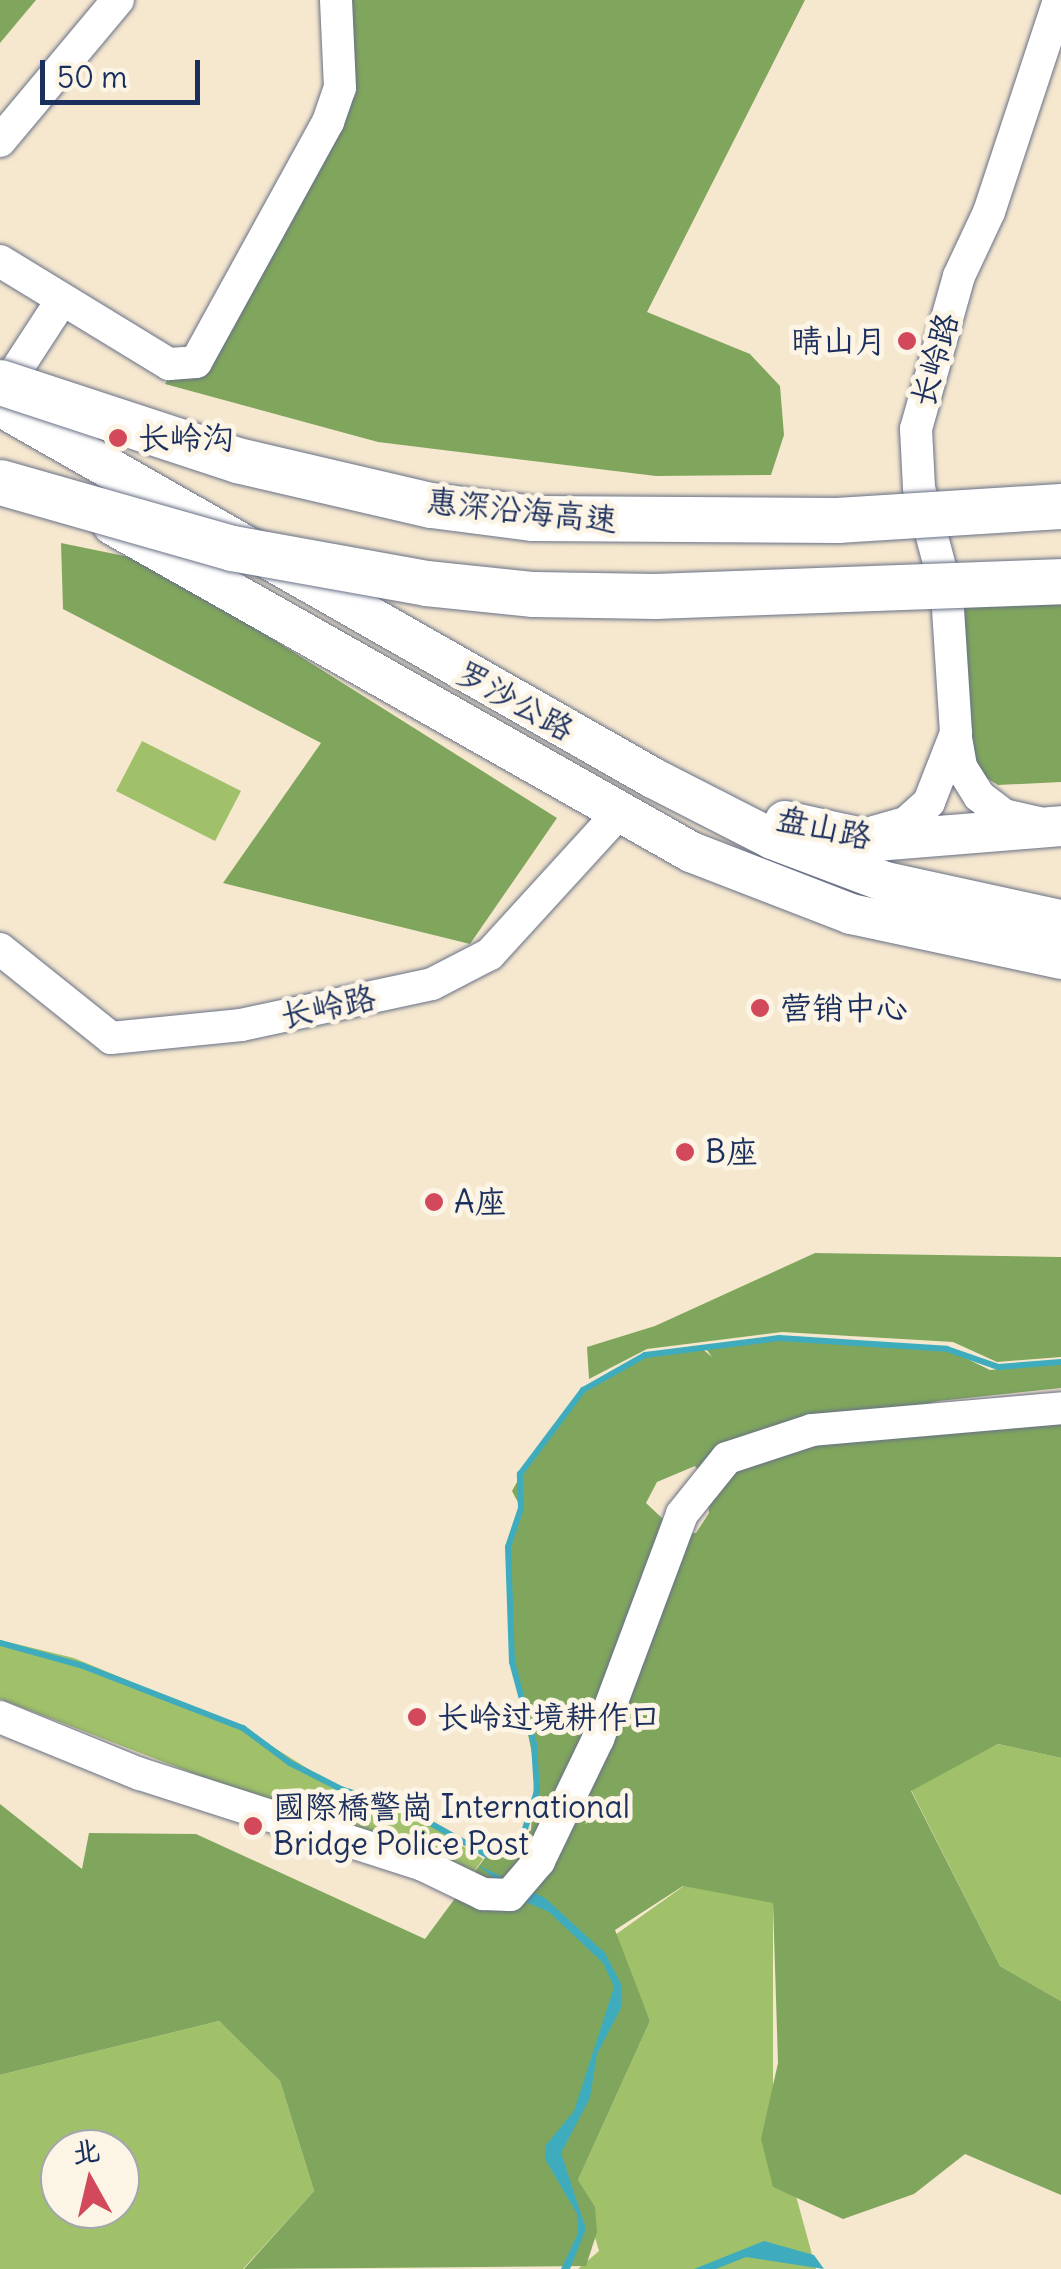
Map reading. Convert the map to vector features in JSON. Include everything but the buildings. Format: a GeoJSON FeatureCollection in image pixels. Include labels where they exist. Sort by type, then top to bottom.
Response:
{"type":"FeatureCollection","features":[{"type":"Feature","properties":{"kind":"highway","name":"惠深沿海高速"},"geometry":{"type":"LineString","coordinates":[[0,382],[254,464],[430,504],[532,518],[818,520],[1061,506]]}},
{"type":"Feature","properties":{"kind":"highway"},"geometry":{"type":"LineString","coordinates":[[0,482],[269,556],[534,594],[656,596],[1061,581]]}},
{"type":"Feature","properties":{"kind":"main road","name":"罗沙公路"},"geometry":{"type":"LineString","coordinates":[[0,406],[653,778],[772,840],[1058,950]]}},
{"type":"Feature","properties":{"kind":"main road","name":"罗沙公路"},"geometry":{"type":"LineString","coordinates":[[0,461],[691,852],[851,914],[1058,950]]}},
{"type":"Feature","properties":{"kind":"main road","name":"盘山路"},"geometry":{"type":"LineString","coordinates":[[653,778],[835,834],[895,842],[1061,825]]}},
{"type":"Feature","properties":{"kind":"street"},"geometry":{"type":"LineString","coordinates":[[0,140],[118,0]]}},
{"type":"Feature","properties":{"kind":"street"},"geometry":{"type":"LineString","coordinates":[[0,261],[169,364],[196,362],[328,122],[340,88],[336,0]]}},
{"type":"Feature","properties":{"kind":"street","name":"长岭路"},"geometry":{"type":"LineString","coordinates":[[1059,0],[989,212],[959,276],[916,429],[919,488],[947,592],[956,734],[966,778],[986,803],[1015,820],[1061,825]]}},
{"type":"Feature","properties":{"kind":"street"},"geometry":{"type":"LineString","coordinates":[[0,395],[62,300]]}},
{"type":"Feature","properties":{"kind":"street","name":"长岭路"},"geometry":{"type":"LineString","coordinates":[[835,834],[890,829],[919,814],[938,788],[956,734]]}},
{"type":"Feature","properties":{"kind":"street","name":"长岭路"},"geometry":{"type":"LineString","coordinates":[[0,949],[111,1038],[241,1025],[432,984],[490,954],[618,814]]}},
{"type":"Feature","properties":{"kind":"street"},"geometry":{"type":"LineString","coordinates":[[0,1717],[140,1774],[423,1865],[483,1894],[516,1889],[598,1738],[682,1514],[727,1458],[812,1430],[1061,1408]]}},
{"type":"Feature","properties":{"kind":"green space"},"geometry":{"type":"Polygon","coordinates":[[[0,0],[36,0],[0,43],[0,0]]]}},
{"type":"Feature","properties":{"kind":"green space"},"geometry":{"type":"Polygon","coordinates":[[[342,0],[805,0],[647,312],[750,354],[780,386],[784,435],[771,475],[656,476],[378,442],[165,384],[350,80],[342,0]]]}},
{"type":"Feature","properties":{"kind":"green space"},"geometry":{"type":"Polygon","coordinates":[[[61,543],[149,561],[557,818],[470,944],[223,883],[321,743],[63,609],[61,543]]]}},
{"type":"Feature","properties":{"kind":"green space"},"geometry":{"type":"Polygon","coordinates":[[[1061,594],[1061,782],[998,785],[970,768],[954,598],[1061,594]]]}},
{"type":"Feature","properties":{"kind":"green space"},"geometry":{"type":"Polygon","coordinates":[[[142,741],[241,791],[215,841],[116,791],[142,741]]]}},
{"type":"Feature","properties":{"kind":"green space"},"geometry":{"type":"Polygon","coordinates":[[[815,1253],[1061,1257],[1061,1357],[997,1362],[953,1342],[782,1332],[647,1349],[589,1379],[587,1347],[655,1326],[815,1253]]]}},
{"type":"Feature","properties":{"kind":"green space"},"geometry":{"type":"Polygon","coordinates":[[[774,1339],[947,1349],[990,1370],[1061,1363],[1061,1388],[939,1401],[812,1430],[1061,1415],[1061,1758],[998,1744],[911,1791],[1000,1966],[1061,2001],[1061,2195],[965,2154],[914,2194],[843,2219],[773,2187],[761,2139],[778,2063],[773,1903],[683,1886],[615,1930],[650,2021],[578,2180],[595,2207],[597,2232],[586,2266],[244,2269],[314,2191],[280,2081],[219,2021],[0,2075],[0,1804],[82,1869],[89,1833],[196,1834],[425,1939],[487,1855],[511,1848],[531,1830],[535,1768],[515,1672],[508,1547],[521,1508],[512,1491],[527,1464],[583,1390],[645,1355],[699,1346],[712,1357],[704,1346],[774,1339]],[[695,1466],[657,1482],[646,1503],[679,1534],[696,1533],[709,1513],[706,1479],[695,1466]]]}},
{"type":"Feature","properties":{"kind":"green space"},"geometry":{"type":"Polygon","coordinates":[[[0,1640],[74,1658],[243,1728],[337,1787],[407,1810],[483,1859],[473,1873],[420,1846],[299,1814],[0,1699],[0,1640]]]}},
{"type":"Feature","properties":{"kind":"green space"},"geometry":{"type":"Polygon","coordinates":[[[998,1744],[1061,1758],[1061,2001],[1000,1966],[911,1790],[998,1744]]]}},
{"type":"Feature","properties":{"kind":"green space"},"geometry":{"type":"Polygon","coordinates":[[[688,1883],[773,1902],[773,2187],[796,2196],[816,2269],[578,2269],[599,2251],[578,2180],[650,2021],[615,1935],[688,1883]]]}},
{"type":"Feature","properties":{"kind":"green space"},"geometry":{"type":"Polygon","coordinates":[[[219,2021],[280,2081],[314,2191],[243,2269],[0,2269],[0,2075],[219,2021]]]}},
{"type":"Feature","properties":{"kind":"water"},"geometry":{"type":"Polygon","coordinates":[[[478,1865],[545,1898],[605,1953],[621,1984],[622,2006],[597,2054],[590,2098],[561,2153],[586,2229],[570,2269],[561,2269],[578,2233],[577,2214],[545,2159],[546,2145],[574,2111],[614,1987],[603,1963],[549,1912],[519,1899],[478,1865]]]}},
{"type":"Feature","properties":{"kind":"water"},"geometry":{"type":"Polygon","coordinates":[[[764,2241],[814,2255],[824,2269],[746,2257],[716,2269],[694,2269],[764,2241]]]}},
{"type":"Feature","properties":{"kind":"waterway"},"geometry":{"type":"LineString","coordinates":[[0,1643],[83,1666],[243,1728],[290,1763],[341,1789],[407,1810],[487,1855],[511,1848],[524,1832],[537,1791],[534,1744],[512,1662],[508,1547],[521,1508],[520,1474],[583,1390],[645,1355],[779,1338],[947,1349],[998,1367],[1061,1362]]}},
{"type":"Feature","properties":{"kind":"place","name":"晴山月"},"geometry":{"type":"Point","coordinates":[907,341]}},
{"type":"Feature","properties":{"kind":"place","name":"长岭沟"},"geometry":{"type":"Point","coordinates":[118,438]}},
{"type":"Feature","properties":{"kind":"place","name":"营销中心"},"geometry":{"type":"Point","coordinates":[760,1008]}},
{"type":"Feature","properties":{"kind":"place","name":"B座"},"geometry":{"type":"Point","coordinates":[685,1152]}},
{"type":"Feature","properties":{"kind":"place","name":"A座"},"geometry":{"type":"Point","coordinates":[434,1202]}},
{"type":"Feature","properties":{"kind":"place","name":"长岭过境耕作口"},"geometry":{"type":"Point","coordinates":[417,1717]}},
{"type":"Feature","properties":{"kind":"place","name":"國際橋警崗 International Bridge Police Post"},"geometry":{"type":"Point","coordinates":[253,1826]}}]}
